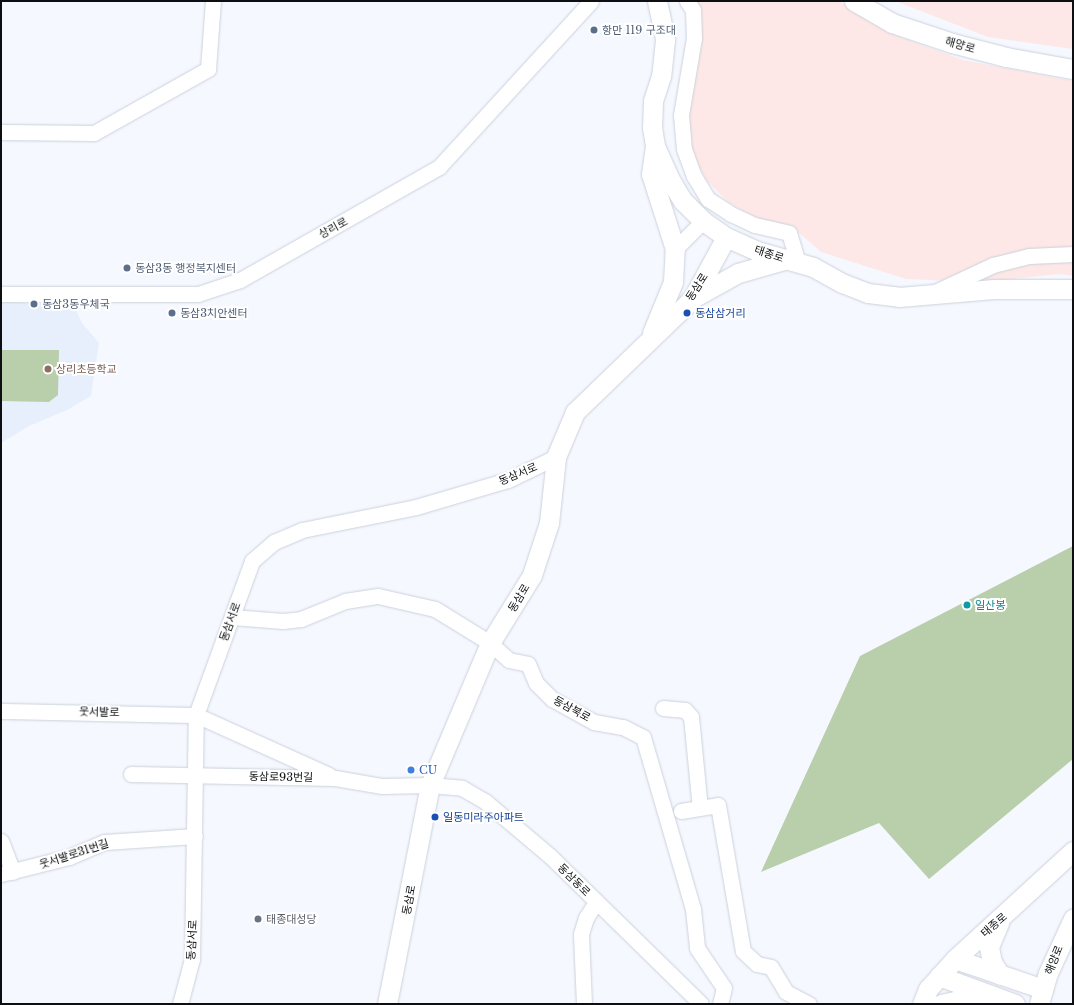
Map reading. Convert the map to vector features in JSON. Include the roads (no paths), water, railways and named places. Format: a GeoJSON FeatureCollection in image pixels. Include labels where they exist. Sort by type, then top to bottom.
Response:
{"type":"FeatureCollection","features":[{"type":"Feature","properties":{"kind":"main road","name":"태종로"},"geometry":{"type":"LineString","coordinates":[[657,1],[665,40],[661,76],[653,101],[652,127],[655,146],[669,178],[683,201],[703,221],[726,236],[757,251],[813,267],[842,283],[868,293],[898,297],[994,289],[1073,289]]}},
{"type":"Feature","properties":{"kind":"main road","name":"해양로"},"geometry":{"type":"LineString","coordinates":[[854,1],[892,23],[952,43],[1006,57],[1073,69]]}},
{"type":"Feature","properties":{"kind":"main road"},"geometry":{"type":"LineString","coordinates":[[650,339],[673,282],[675,249],[651,174],[655,146]]}},
{"type":"Feature","properties":{"kind":"main road","name":"동삼로"},"geometry":{"type":"LineString","coordinates":[[387,1004],[430,785],[490,643],[520,598],[535,567],[548,523],[556,457],[575,412],[693,298],[726,236]]}},
{"type":"Feature","properties":{"kind":"main road"},"geometry":{"type":"LineString","coordinates":[[693,298],[738,273],[792,261]]}},
{"type":"Feature","properties":{"kind":"main road","name":"태종로"},"geometry":{"type":"LineString","coordinates":[[922,1004],[928,989],[939,976],[1073,851]]}},
{"type":"Feature","properties":{"kind":"main road"},"geometry":{"type":"LineString","coordinates":[[1000,975],[992,962],[989,947],[1002,918]]}},
{"type":"Feature","properties":{"kind":"main road","name":"해양로"},"geometry":{"type":"LineString","coordinates":[[1041,996],[1048,973],[1073,919]]}},
{"type":"Feature","properties":{"kind":"main road"},"geometry":{"type":"LineString","coordinates":[[956,959],[1000,975],[1041,996]]}},
{"type":"Feature","properties":{"kind":"main road"},"geometry":{"type":"LineString","coordinates":[[939,976],[1015,1004]]}},
{"type":"Feature","properties":{"kind":"main road"},"geometry":{"type":"LineString","coordinates":[[941,1004],[988,994]]}},
{"type":"Feature","properties":{"kind":"street"},"geometry":{"type":"LineString","coordinates":[[1,132],[94,133],[208,69],[213,1]]}},
{"type":"Feature","properties":{"kind":"street","name":"상리로"},"geometry":{"type":"LineString","coordinates":[[1,294],[198,294],[240,280],[439,167],[591,1]]}},
{"type":"Feature","properties":{"kind":"street"},"geometry":{"type":"LineString","coordinates":[[687,1],[693,10],[694,38],[681,115],[684,149],[694,176],[708,199],[731,214],[756,225],[789,233],[792,261]]}},
{"type":"Feature","properties":{"kind":"street"},"geometry":{"type":"LineString","coordinates":[[675,249],[703,221]]}},
{"type":"Feature","properties":{"kind":"street"},"geometry":{"type":"LineString","coordinates":[[931,294],[993,265],[1029,256],[1073,254]]}},
{"type":"Feature","properties":{"kind":"street"},"geometry":{"type":"LineString","coordinates":[[993,265],[994,289]]}},
{"type":"Feature","properties":{"kind":"street","name":"동삼서로"},"geometry":{"type":"LineString","coordinates":[[180,1004],[192,959],[196,715],[252,561],[274,542],[302,530],[416,507],[508,480],[556,457]]}},
{"type":"Feature","properties":{"kind":"street","name":"동삼북로"},"geometry":{"type":"LineString","coordinates":[[232,617],[283,621],[301,619],[345,602],[378,596],[435,608],[490,643],[508,660],[528,664],[536,683],[552,699],[594,722],[623,727],[643,737],[693,909],[697,948],[724,988],[720,1004]]}},
{"type":"Feature","properties":{"kind":"street"},"geometry":{"type":"LineString","coordinates":[[663,708],[686,710],[691,717],[700,808]]}},
{"type":"Feature","properties":{"kind":"street","name":"웃서발로"},"geometry":{"type":"LineString","coordinates":[[1,711],[196,715]]}},
{"type":"Feature","properties":{"kind":"street"},"geometry":{"type":"LineString","coordinates":[[196,715],[335,778]]}},
{"type":"Feature","properties":{"kind":"street","name":"동삼로93번길"},"geometry":{"type":"LineString","coordinates":[[131,774],[335,778],[382,786],[430,785]]}},
{"type":"Feature","properties":{"kind":"street","name":"동삼동로"},"geometry":{"type":"LineString","coordinates":[[430,785],[462,788],[486,802],[550,856],[700,1004]]}},
{"type":"Feature","properties":{"kind":"street"},"geometry":{"type":"LineString","coordinates":[[681,812],[718,806],[743,952],[757,964],[771,967],[786,992],[809,1004]]}},
{"type":"Feature","properties":{"kind":"street","name":"웃서발로31번길"},"geometry":{"type":"LineString","coordinates":[[7,873],[69,857],[105,842],[195,836]]}},
{"type":"Feature","properties":{"kind":"street"},"geometry":{"type":"LineString","coordinates":[[1,841],[7,873]]}},
{"type":"Feature","properties":{"kind":"street"},"geometry":{"type":"LineString","coordinates":[[584,1004],[581,934],[586,918],[596,902]]}},
{"type":"Feature","properties":{"kind":"place","name":"항만 119 구조대"},"geometry":{"type":"Point","coordinates":[594,30]}},
{"type":"Feature","properties":{"kind":"place","name":"동삼3동 행정복지센터"},"geometry":{"type":"Point","coordinates":[127,268]}},
{"type":"Feature","properties":{"kind":"place","name":"동삼3동우체국"},"geometry":{"type":"Point","coordinates":[34,304]}},
{"type":"Feature","properties":{"kind":"place","name":"동삼3치안센터"},"geometry":{"type":"Point","coordinates":[172,313]}},
{"type":"Feature","properties":{"kind":"place","name":"동삼삼거리"},"geometry":{"type":"Point","coordinates":[687,313]}},
{"type":"Feature","properties":{"kind":"place","name":"상리초등학교"},"geometry":{"type":"Point","coordinates":[48,369]}},
{"type":"Feature","properties":{"kind":"place","name":"일산봉"},"geometry":{"type":"Point","coordinates":[967,605]}},
{"type":"Feature","properties":{"kind":"place","name":"CU"},"geometry":{"type":"Point","coordinates":[411,770]}},
{"type":"Feature","properties":{"kind":"place","name":"일동미라주아파트"},"geometry":{"type":"Point","coordinates":[435,817]}},
{"type":"Feature","properties":{"kind":"place","name":"태종대성당"},"geometry":{"type":"Point","coordinates":[258,919]}}]}
